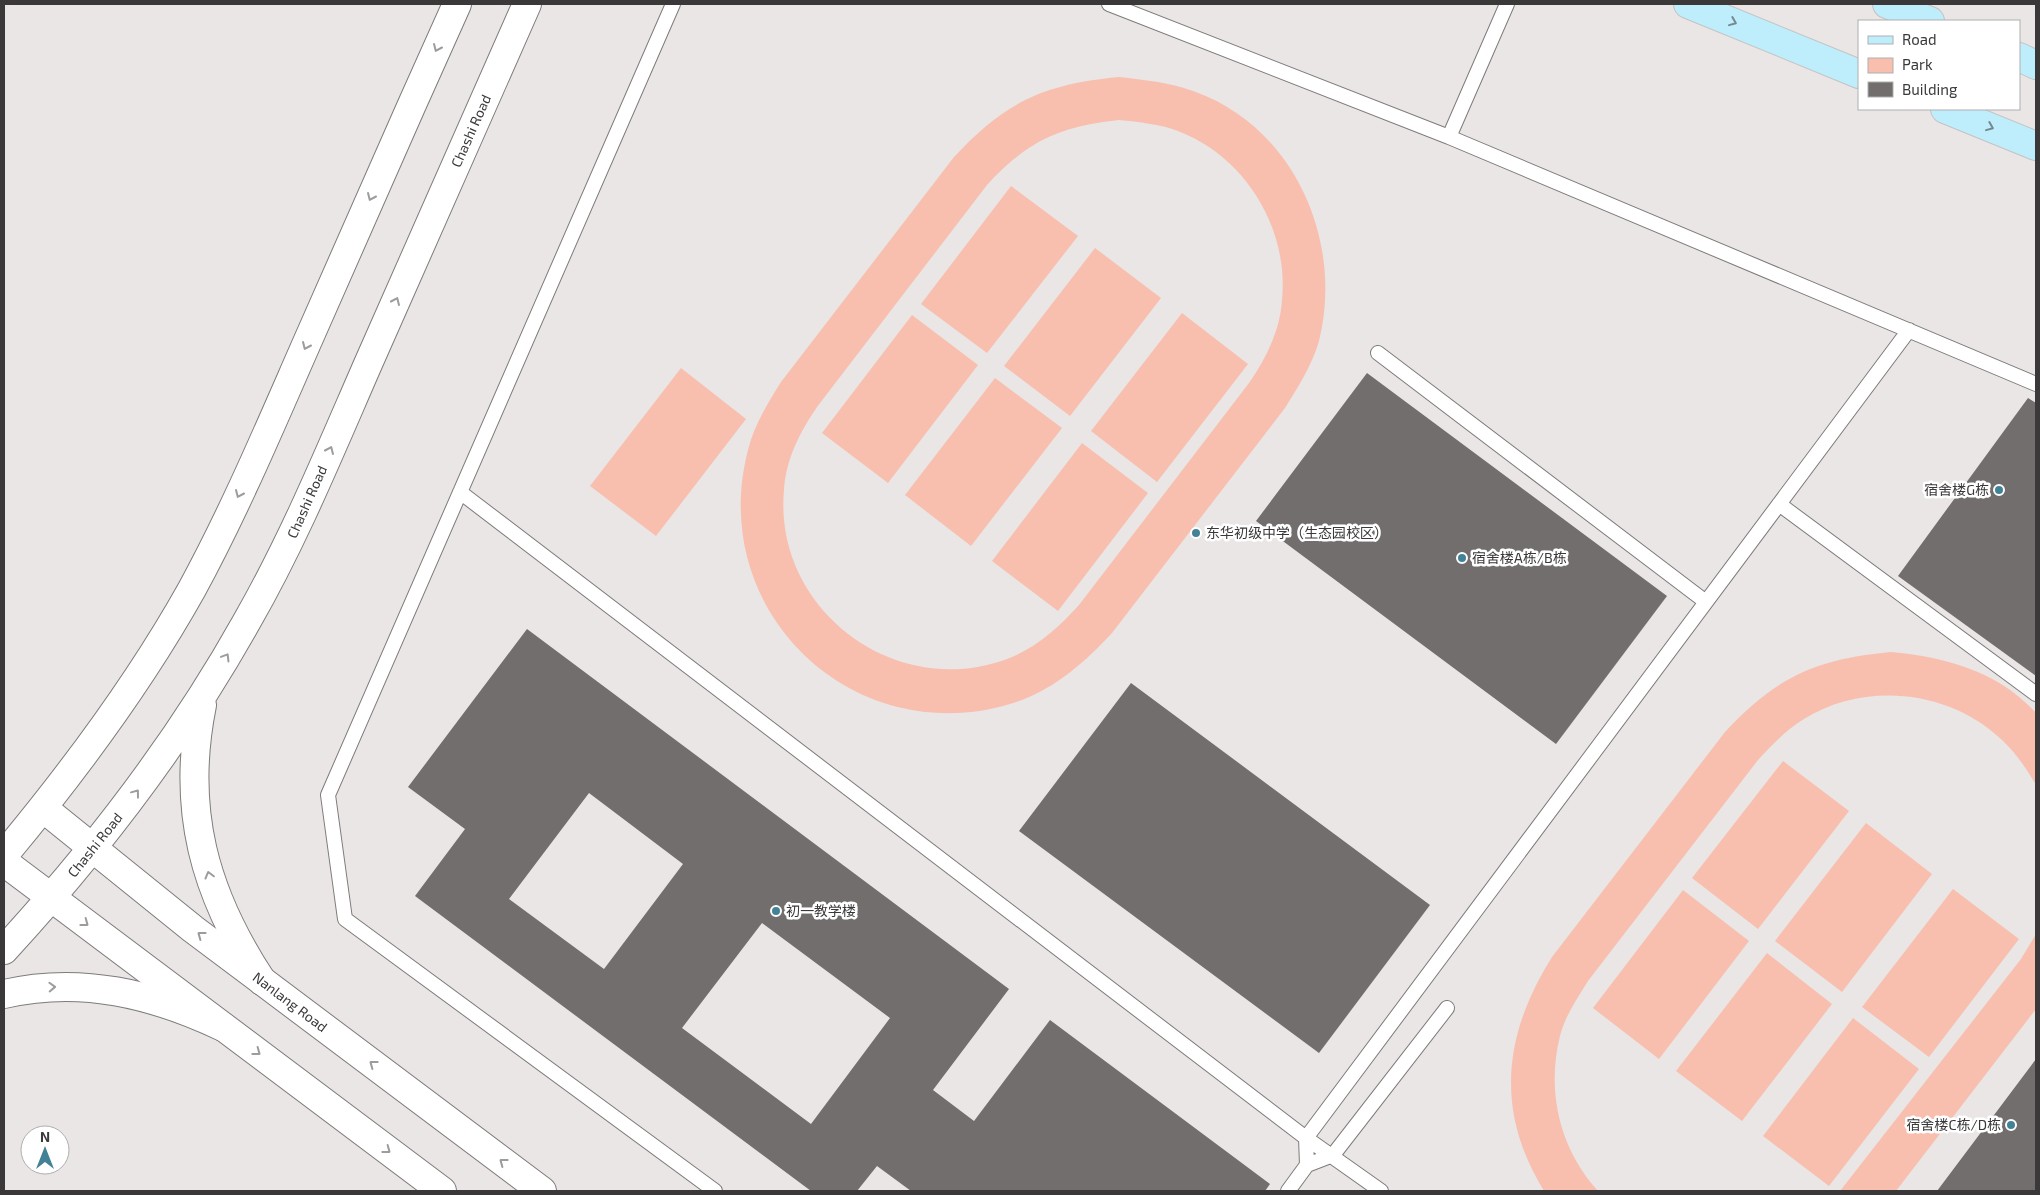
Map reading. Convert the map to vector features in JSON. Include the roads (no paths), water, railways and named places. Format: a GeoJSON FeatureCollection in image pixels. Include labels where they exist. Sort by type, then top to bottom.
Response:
{"type":"FeatureCollection","features":[{"type":"Feature","properties":{"kind":"main road"},"geometry":{"type":"LineString","coordinates":[[4,855],[43,808],[103,729],[149,660],[191,590],[229,516],[457,4]]}},
{"type":"Feature","properties":{"kind":"main road","name":"Chashi Road"},"geometry":{"type":"LineString","coordinates":[[4,950],[52,898],[94,848],[156,766],[204,695],[248,621],[287,545],[527,4]]}},
{"type":"Feature","properties":{"kind":"main road"},"geometry":{"type":"LineString","coordinates":[[1688,4],[1858,74]]}},
{"type":"Feature","properties":{"kind":"main road"},"geometry":{"type":"LineString","coordinates":[[1887,4],[1927,20]]}},
{"type":"Feature","properties":{"kind":"main road"},"geometry":{"type":"LineString","coordinates":[[2020,58],[2036,65]]}},
{"type":"Feature","properties":{"kind":"main road"},"geometry":{"type":"LineString","coordinates":[[1947,110],[2036,146]]}},
{"type":"Feature","properties":{"kind":"main road"},"geometry":{"type":"LineString","coordinates":[[204,695],[196,732],[194,770],[195,807],[201,844],[210,881],[224,916],[241,950],[262,981]]}},
{"type":"Feature","properties":{"kind":"main road","name":"Nanlang Road"},"geometry":{"type":"LineString","coordinates":[[43,808],[262,981],[542,1191]]}},
{"type":"Feature","properties":{"kind":"main road"},"geometry":{"type":"LineString","coordinates":[[4,862],[442,1191]]}},
{"type":"Feature","properties":{"kind":"main road"},"geometry":{"type":"LineString","coordinates":[[4,994],[46,987],[84,987],[120,991],[156,999],[190,1011],[223,1027]]}},
{"type":"Feature","properties":{"kind":"lane"},"geometry":{"type":"LineString","coordinates":[[673,4],[328,795],[346,918],[715,1191]]}},
{"type":"Feature","properties":{"kind":"lane"},"geometry":{"type":"LineString","coordinates":[[1109,4],[1449,137],[2036,384]]}},
{"type":"Feature","properties":{"kind":"lane"},"geometry":{"type":"LineString","coordinates":[[1449,137],[1506,4]]}},
{"type":"Feature","properties":{"kind":"lane"},"geometry":{"type":"LineString","coordinates":[[1307,1165],[1306,1138],[1909,330]]}},
{"type":"Feature","properties":{"kind":"lane"},"geometry":{"type":"LineString","coordinates":[[1378,353],[1706,602]]}},
{"type":"Feature","properties":{"kind":"lane"},"geometry":{"type":"LineString","coordinates":[[460,492],[1306,1138],[1334,1155],[1381,1191]]}},
{"type":"Feature","properties":{"kind":"lane"},"geometry":{"type":"LineString","coordinates":[[1779,504],[2036,694]]}},
{"type":"Feature","properties":{"kind":"lane"},"geometry":{"type":"LineString","coordinates":[[1288,1191],[1307,1165],[1334,1155],[1447,1008]]}},
{"type":"Feature","properties":{"kind":"place","name":"宿舍楼G栋"},"geometry":{"type":"Point","coordinates":[1999,490]}},
{"type":"Feature","properties":{"kind":"place","name":"东华初级中学（生态园校区）"},"geometry":{"type":"Point","coordinates":[1196,533]}},
{"type":"Feature","properties":{"kind":"place","name":"宿舍楼A栋/B栋"},"geometry":{"type":"Point","coordinates":[1462,558]}},
{"type":"Feature","properties":{"kind":"place","name":"初一教学楼"},"geometry":{"type":"Point","coordinates":[776,911]}},
{"type":"Feature","properties":{"kind":"place","name":"宿舍楼C栋/D栋"},"geometry":{"type":"Point","coordinates":[2011,1125]}}]}
